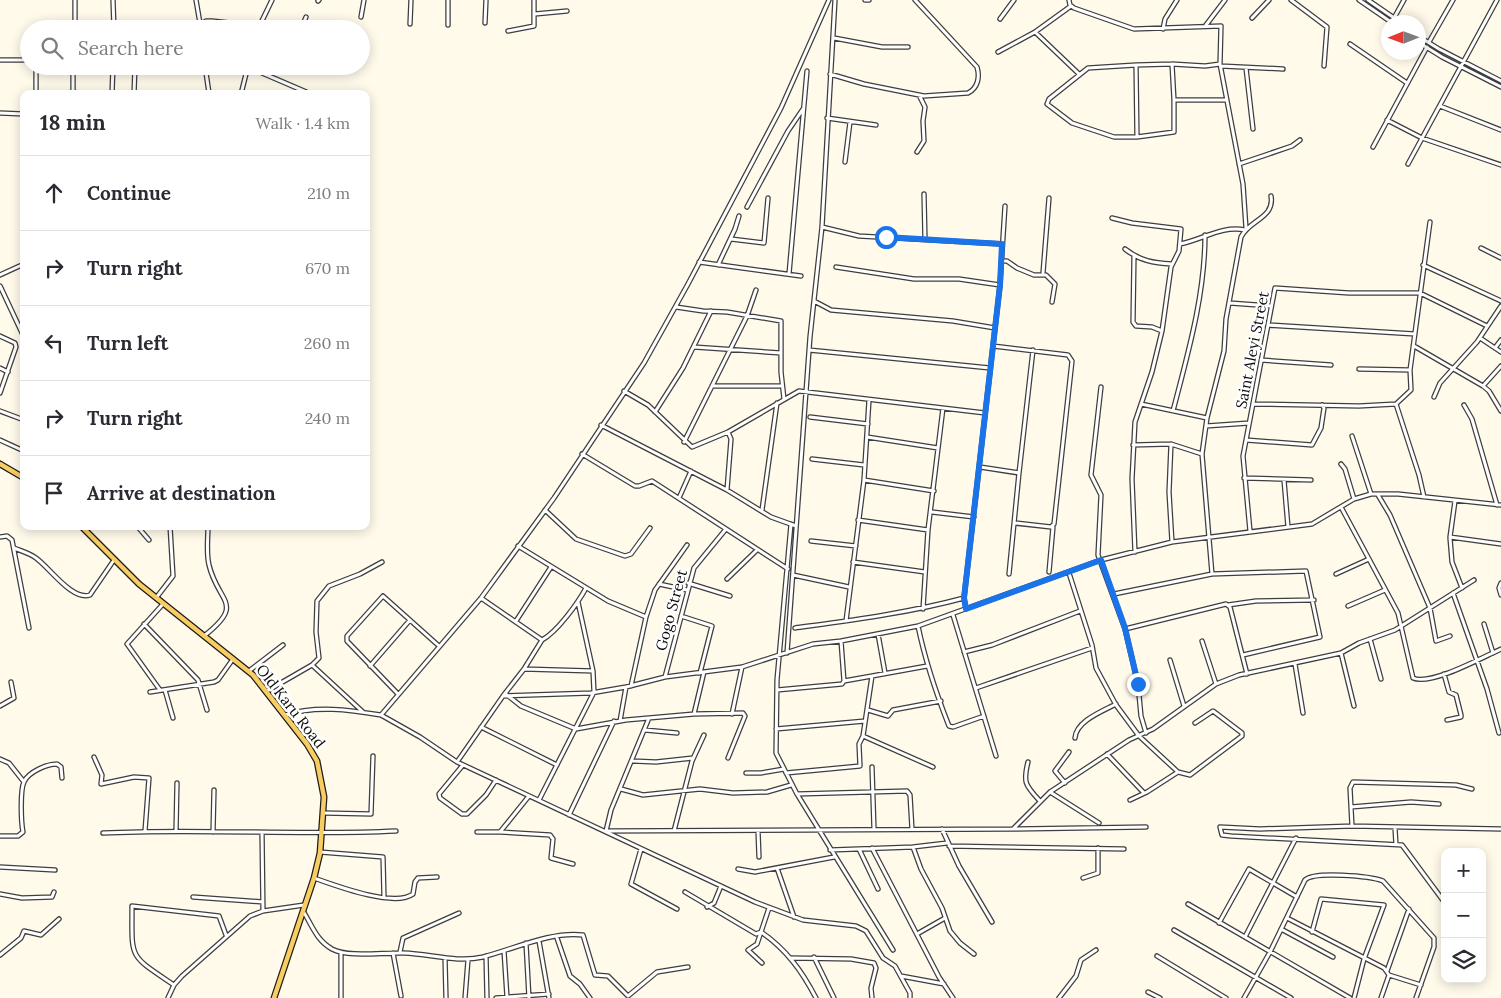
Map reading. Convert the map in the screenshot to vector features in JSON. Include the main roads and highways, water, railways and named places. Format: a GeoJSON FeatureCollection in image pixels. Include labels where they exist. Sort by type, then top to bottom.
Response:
{"type":"FeatureCollection","features":[{"type":"Feature","properties":{"kind":"main road"},"geometry":{"type":"LineString","coordinates":[[0,464],[20,476]]}},
{"type":"Feature","properties":{"kind":"main road","name":"Old Karu Road"},"geometry":{"type":"LineString","coordinates":[[85,530],[156,599],[248,671],[267,691],[311,750],[317,761],[322,780],[324,813],[320,852],[314,878],[274,998]]}}]}
